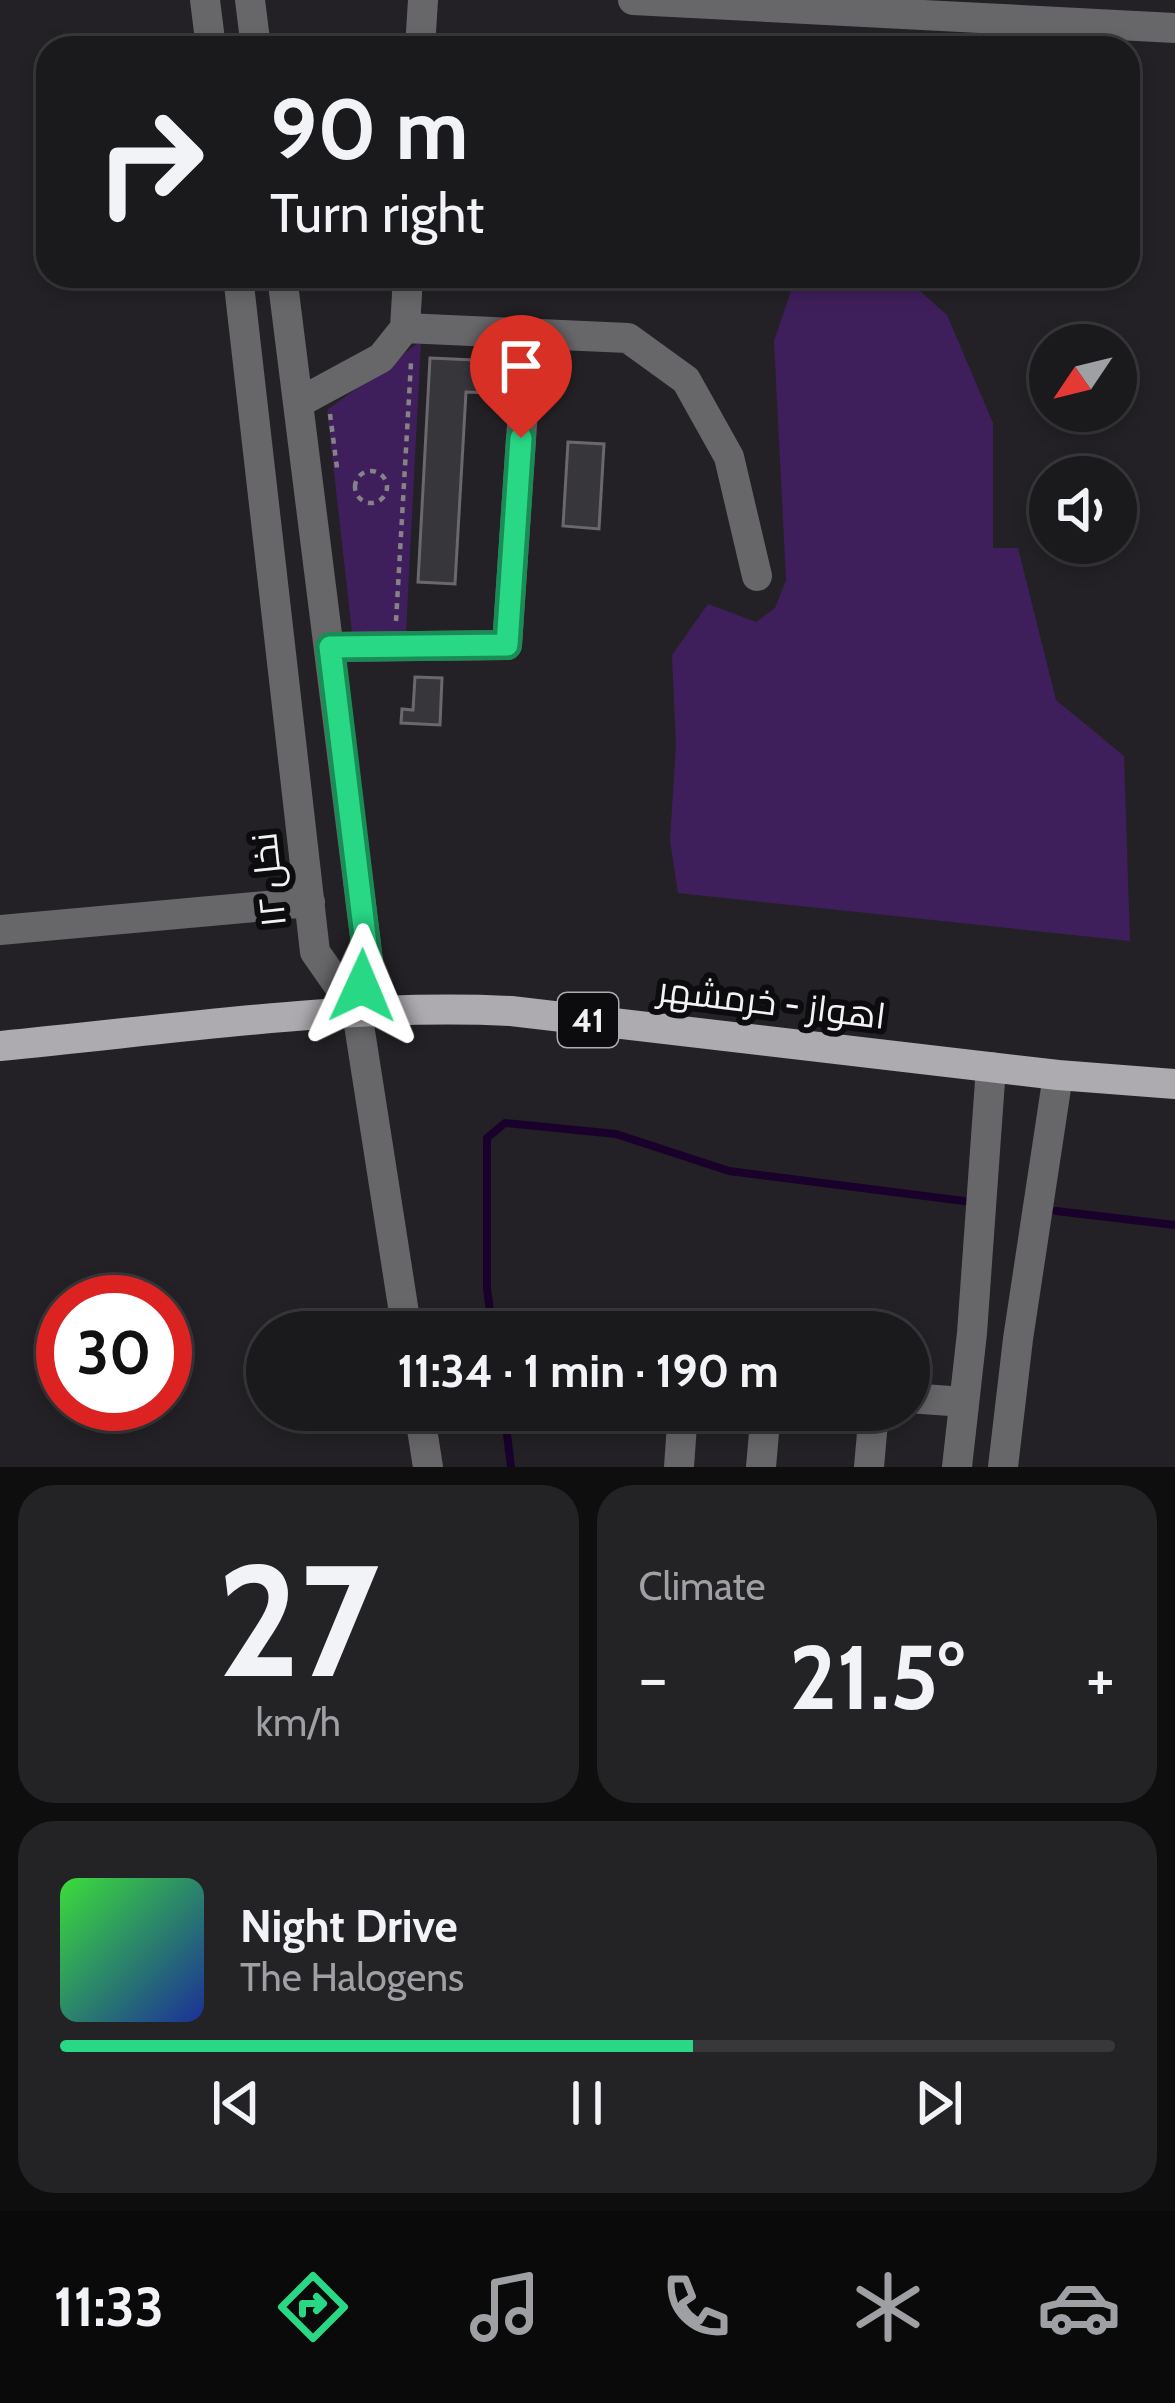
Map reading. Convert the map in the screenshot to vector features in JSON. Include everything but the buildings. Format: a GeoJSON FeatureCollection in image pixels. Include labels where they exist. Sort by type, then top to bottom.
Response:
{"type":"FeatureCollection","features":[{"type":"Feature","properties":{"kind":"main road","name":"اهواز - خرمشهر"},"geometry":{"type":"LineString","coordinates":[[0,1046],[357,1012],[511,1011],[1058,1075],[1175,1084]]}},
{"type":"Feature","properties":{"kind":"street"},"geometry":{"type":"LineString","coordinates":[[205,0],[210,36]]}},
{"type":"Feature","properties":{"kind":"street"},"geometry":{"type":"LineString","coordinates":[[250,0],[254,36]]}},
{"type":"Feature","properties":{"kind":"street"},"geometry":{"type":"LineString","coordinates":[[421,36],[423,0]]}},
{"type":"Feature","properties":{"kind":"street"},"geometry":{"type":"LineString","coordinates":[[633,0],[872,6],[1175,28]]}},
{"type":"Feature","properties":{"kind":"street","name":"نخل ۱۲"},"geometry":{"type":"LineString","coordinates":[[239,288],[314,952],[357,1012]]}},
{"type":"Feature","properties":{"kind":"street"},"geometry":{"type":"LineString","coordinates":[[284,288],[368,961],[357,1012],[404,1311]]}},
{"type":"Feature","properties":{"kind":"street"},"geometry":{"type":"LineString","coordinates":[[298,403],[381,358],[405,328],[407,288]]}},
{"type":"Feature","properties":{"kind":"street"},"geometry":{"type":"LineString","coordinates":[[405,328],[628,338],[686,380],[729,458],[757,576]]}},
{"type":"Feature","properties":{"kind":"street"},"geometry":{"type":"LineString","coordinates":[[330,647],[507,645],[524,397]]}},
{"type":"Feature","properties":{"kind":"street"},"geometry":{"type":"LineString","coordinates":[[305,854],[354,849]]}},
{"type":"Feature","properties":{"kind":"street"},"geometry":{"type":"LineString","coordinates":[[0,930],[310,902]]}},
{"type":"Feature","properties":{"kind":"street"},"geometry":{"type":"LineString","coordinates":[[957,1467],[991,1067]]}},
{"type":"Feature","properties":{"kind":"street"},"geometry":{"type":"LineString","coordinates":[[1003,1467],[1058,1075]]}},
{"type":"Feature","properties":{"kind":"street"},"geometry":{"type":"LineString","coordinates":[[930,1400],[964,1402]]}},
{"type":"Feature","properties":{"kind":"street"},"geometry":{"type":"LineString","coordinates":[[422,1431],[428,1467]]}},
{"type":"Feature","properties":{"kind":"street"},"geometry":{"type":"LineString","coordinates":[[679,1467],[682,1431]]}},
{"type":"Feature","properties":{"kind":"street"},"geometry":{"type":"LineString","coordinates":[[760,1467],[764,1431]]}},
{"type":"Feature","properties":{"kind":"street"},"geometry":{"type":"LineString","coordinates":[[868,1467],[872,1431]]}},
{"type":"Feature","properties":{"kind":"path"},"geometry":{"type":"LineString","coordinates":[[395,645],[411,356],[405,328]]}},
{"type":"Feature","properties":{"kind":"path"},"geometry":{"type":"LineString","coordinates":[[366,471],[382,475],[387,486],[376,503],[360,499],[355,488],[366,471]]}},
{"type":"Feature","properties":{"kind":"path"},"geometry":{"type":"LineString","coordinates":[[387,486],[404,485]]}},
{"type":"Feature","properties":{"kind":"path"},"geometry":{"type":"LineString","coordinates":[[339,489],[355,488]]}},
{"type":"Feature","properties":{"kind":"shaded area"},"geometry":{"type":"Polygon","coordinates":[[[792,288],[917,288],[947,315],[993,423],[993,548],[1018,548],[1056,700],[1124,756],[1130,941],[678,893],[670,840],[676,745],[672,655],[708,604],[756,622],[775,608],[786,580],[774,341],[792,288]]]}},
{"type":"Feature","properties":{"kind":"shaded area"},"geometry":{"type":"Polygon","coordinates":[[[421,341],[406,632],[352,632],[327,410],[421,341]]]}},
{"type":"Feature","properties":{"kind":"waterway"},"geometry":{"type":"LineString","coordinates":[[490,1311],[487,1138],[505,1123],[616,1134],[729,1171],[964,1201]]}},
{"type":"Feature","properties":{"kind":"waterway"},"geometry":{"type":"LineString","coordinates":[[1056,1211],[1175,1225]]}},
{"type":"Feature","properties":{"kind":"waterway"},"geometry":{"type":"LineString","coordinates":[[507,1431],[511,1467]]}},
{"type":"Feature","properties":{"kind":"route"},"geometry":{"type":"LineString","coordinates":[[362,986],[368,961],[330,647],[507,645],[521,438]]}}]}
